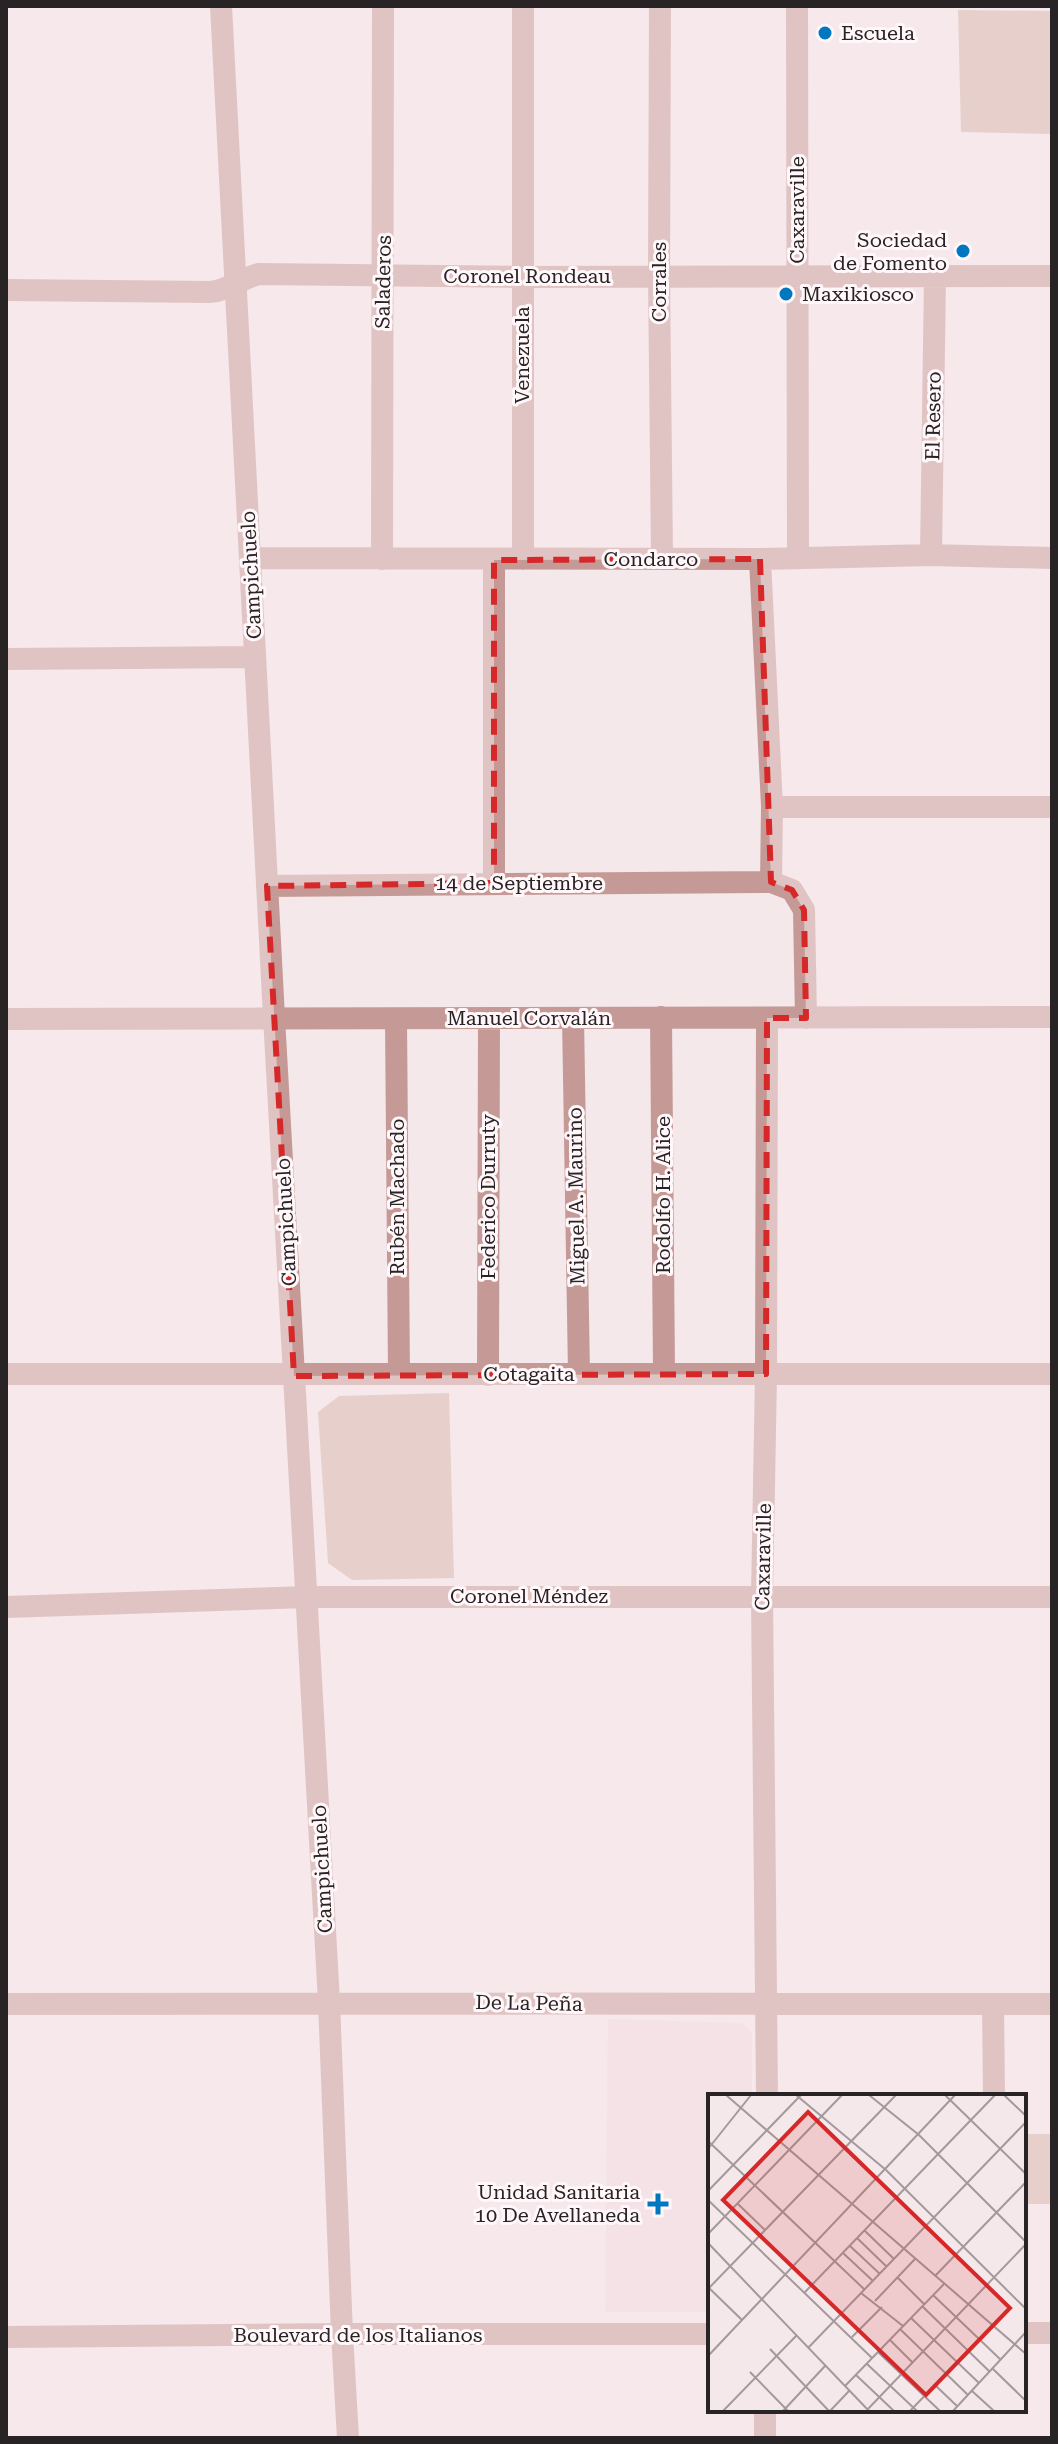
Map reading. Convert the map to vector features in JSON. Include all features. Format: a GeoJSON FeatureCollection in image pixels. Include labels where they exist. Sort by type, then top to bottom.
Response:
{"type":"FeatureCollection","features":[{"type":"Feature","properties":{"kind":"street","name":"Campichuelo"},"geometry":{"type":"LineString","coordinates":[[221,6],[329,2002],[348,2438]]}},
{"type":"Feature","properties":{"kind":"street","name":"Saladeros"},"geometry":{"type":"LineString","coordinates":[[382,559],[383,6]]}},
{"type":"Feature","properties":{"kind":"street","name":"Venezuela"},"geometry":{"type":"LineString","coordinates":[[523,6],[523,559]]}},
{"type":"Feature","properties":{"kind":"street","name":"Corrales"},"geometry":{"type":"LineString","coordinates":[[660,6],[662,558]]}},
{"type":"Feature","properties":{"kind":"street","name":"Caxaraville"},"geometry":{"type":"LineString","coordinates":[[797,6],[798,558]]}},
{"type":"Feature","properties":{"kind":"street","name":"Coronel Rondeau"},"geometry":{"type":"LineString","coordinates":[[6,290],[218,292],[259,274],[1052,276]]}},
{"type":"Feature","properties":{"kind":"street","name":"El Resero"},"geometry":{"type":"LineString","coordinates":[[931,555],[935,276]]}},
{"type":"Feature","properties":{"kind":"street","name":"Condarco"},"geometry":{"type":"LineString","coordinates":[[250,558],[760,559],[931,555],[1052,558]]}},
{"type":"Feature","properties":{"kind":"street"},"geometry":{"type":"LineString","coordinates":[[760,559],[772,807],[771,882],[792,890],[804,910],[806,1018]]}},
{"type":"Feature","properties":{"kind":"street"},"geometry":{"type":"LineString","coordinates":[[494,560],[494,883]]}},
{"type":"Feature","properties":{"kind":"street"},"geometry":{"type":"LineString","coordinates":[[6,659],[255,657]]}},
{"type":"Feature","properties":{"kind":"street"},"geometry":{"type":"LineString","coordinates":[[772,807],[1052,807]]}},
{"type":"Feature","properties":{"kind":"street","name":"14 de Septiembre"},"geometry":{"type":"LineString","coordinates":[[267,886],[771,882]]}},
{"type":"Feature","properties":{"kind":"street","name":"Rodolfo H. Alice"},"geometry":{"type":"LineString","coordinates":[[661,1017],[664,1372]]}},
{"type":"Feature","properties":{"kind":"street","name":"Manuel Corvalán"},"geometry":{"type":"LineString","coordinates":[[6,1019],[1052,1017]]}},
{"type":"Feature","properties":{"kind":"street","name":"Federico Durruty"},"geometry":{"type":"LineString","coordinates":[[488,1375],[489,1018]]}},
{"type":"Feature","properties":{"kind":"street","name":"Miguel A. Maurino"},"geometry":{"type":"LineString","coordinates":[[573,1018],[579,1374]]}},
{"type":"Feature","properties":{"kind":"street","name":"Caxaraville"},"geometry":{"type":"LineString","coordinates":[[767,1018],[762,1596],[767,2094]]}},
{"type":"Feature","properties":{"kind":"street","name":"Rubén Machado"},"geometry":{"type":"LineString","coordinates":[[396,1020],[399,1374]]}},
{"type":"Feature","properties":{"kind":"street","name":"Cotagaita"},"geometry":{"type":"LineString","coordinates":[[6,1374],[1052,1374]]}},
{"type":"Feature","properties":{"kind":"street","name":"Coronel Méndez"},"geometry":{"type":"LineString","coordinates":[[6,1607],[307,1597],[1052,1597]]}},
{"type":"Feature","properties":{"kind":"street","name":"De La Peña"},"geometry":{"type":"LineString","coordinates":[[6,2004],[1052,2004]]}},
{"type":"Feature","properties":{"kind":"street"},"geometry":{"type":"LineString","coordinates":[[993,2004],[994,2094]]}},
{"type":"Feature","properties":{"kind":"street"},"geometry":{"type":"LineString","coordinates":[[1026,2333],[1052,2333]]}},
{"type":"Feature","properties":{"kind":"street","name":"Boulevard de los Italianos"},"geometry":{"type":"LineString","coordinates":[[6,2337],[708,2334]]}},
{"type":"Feature","properties":{"kind":"street"},"geometry":{"type":"LineString","coordinates":[[765,2412],[765,2438]]}},
{"type":"Feature","properties":{"kind":"highlighted area"},"geometry":{"type":"Polygon","coordinates":[[[760,559],[771,882],[792,890],[804,910],[806,1018],[767,1018],[766,1374],[294,1376],[267,886],[494,883],[494,560],[760,559]]]}},
{"type":"Feature","properties":{"kind":"shaded area"},"geometry":{"type":"Polygon","coordinates":[[[958,10],[1052,11],[1052,134],[961,132],[958,10]]]}},
{"type":"Feature","properties":{"kind":"shaded area"},"geometry":{"type":"Polygon","coordinates":[[[449,1393],[454,1578],[352,1580],[328,1563],[318,1412],[339,1396],[449,1393]]]}},
{"type":"Feature","properties":{"kind":"shaded area","name":"Unidad Sanitaria 10 De Avellaneda"},"geometry":{"type":"Polygon","coordinates":[[[608,2019],[742,2023],[752,2033],[752,2094],[708,2094],[708,2312],[605,2312],[608,2019]]]}},
{"type":"Feature","properties":{"kind":"shaded area"},"geometry":{"type":"Polygon","coordinates":[[[1026,2134],[1052,2134],[1052,2204],[1026,2204],[1026,2134]]]}},
{"type":"Feature","properties":{"kind":"place","name":"Escuela"},"geometry":{"type":"Point","coordinates":[825,33]}},
{"type":"Feature","properties":{"kind":"place","name":"Sociedad de Fomento"},"geometry":{"type":"Point","coordinates":[963,251]}},
{"type":"Feature","properties":{"kind":"place","name":"Maxikiosco"},"geometry":{"type":"Point","coordinates":[786,294]}},
{"type":"Feature","properties":{"kind":"place","name":"Unidad Sanitaria 10 De Avellaneda"},"geometry":{"type":"Point","coordinates":[658,2204]}}]}
